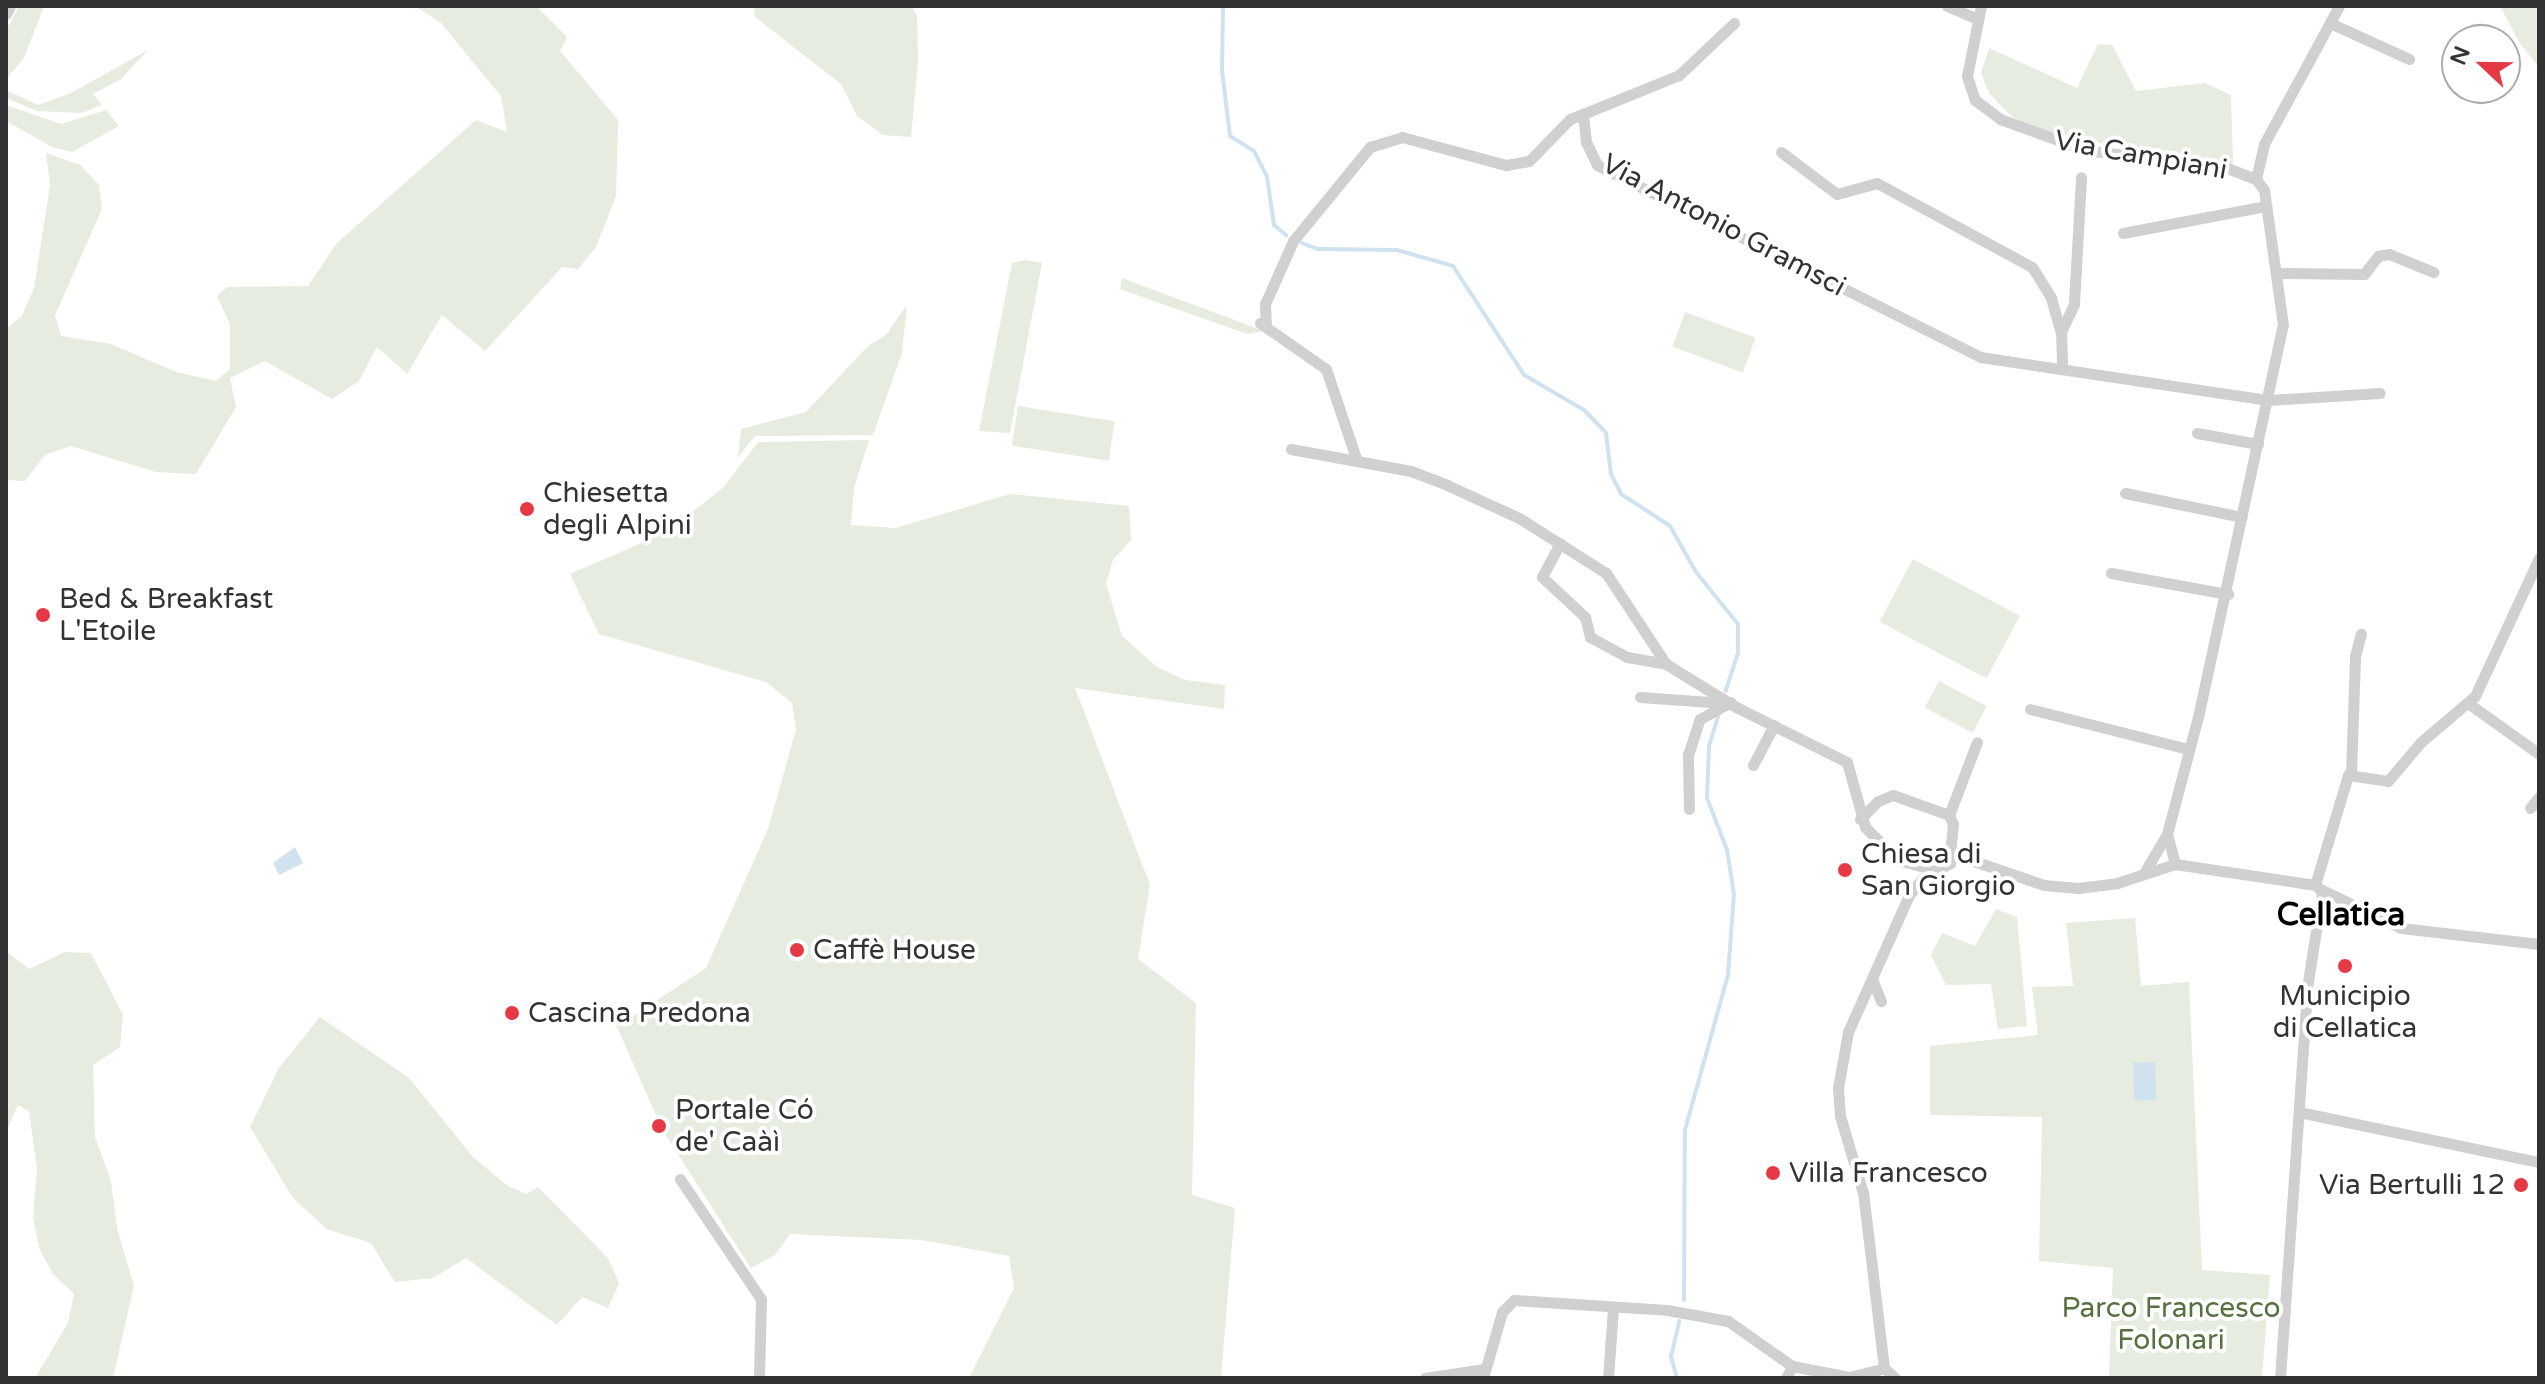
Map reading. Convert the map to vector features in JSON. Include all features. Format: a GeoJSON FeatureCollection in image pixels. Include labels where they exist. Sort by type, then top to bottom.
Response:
{"type":"FeatureCollection","features":[{"type":"Feature","properties":{"kind":"street"},"geometry":{"type":"LineString","coordinates":[[6,14],[10,6]]}},
{"type":"Feature","properties":{"kind":"street"},"geometry":{"type":"LineString","coordinates":[[1947,6],[1977,19]]}},
{"type":"Feature","properties":{"kind":"street","name":"Via Campiani"},"geometry":{"type":"LineString","coordinates":[[1981,6],[1967,76],[1975,100],[2000,119],[2085,150],[2227,168],[2256,179]]}},
{"type":"Feature","properties":{"kind":"street"},"geometry":{"type":"LineString","coordinates":[[2144,873],[2167,834],[2228,594],[2283,325],[2266,206],[2256,179],[2264,144],[2339,6]]}},
{"type":"Feature","properties":{"kind":"street","name":"Via Antonio Gramsci"},"geometry":{"type":"LineString","coordinates":[[1734,23],[1679,75],[1583,114],[1586,142],[1597,165],[1980,357],[2269,400],[2380,393]]}},
{"type":"Feature","properties":{"kind":"street"},"geometry":{"type":"LineString","coordinates":[[2330,23],[2409,59]]}},
{"type":"Feature","properties":{"kind":"street"},"geometry":{"type":"LineString","coordinates":[[1357,461],[1326,369],[1263,324],[1265,304],[1293,241],[1370,147],[1402,137],[1506,165],[1529,161],[1570,119],[1583,114]]}},
{"type":"Feature","properties":{"kind":"street"},"geometry":{"type":"LineString","coordinates":[[1781,152],[1837,194],[1877,183],[2032,267],[2051,298],[2061,332],[2062,369]]}},
{"type":"Feature","properties":{"kind":"street"},"geometry":{"type":"LineString","coordinates":[[2061,332],[2074,304],[2081,177]]}},
{"type":"Feature","properties":{"kind":"street"},"geometry":{"type":"LineString","coordinates":[[2123,233],[2266,206]]}},
{"type":"Feature","properties":{"kind":"street"},"geometry":{"type":"LineString","coordinates":[[2277,273],[2364,274],[2378,256],[2389,254],[2433,272]]}},
{"type":"Feature","properties":{"kind":"street"},"geometry":{"type":"LineString","coordinates":[[2197,433],[2258,444]]}},
{"type":"Feature","properties":{"kind":"street"},"geometry":{"type":"LineString","coordinates":[[1291,449],[1411,471],[1447,485],[1560,543],[1606,573],[1666,664]]}},
{"type":"Feature","properties":{"kind":"street"},"geometry":{"type":"LineString","coordinates":[[2125,493],[2242,517]]}},
{"type":"Feature","properties":{"kind":"street"},"geometry":{"type":"LineString","coordinates":[[1560,543],[1542,577],[1585,617],[1590,637],[1627,657],[1666,664],[1727,703],[1847,762],[1860,819],[1898,860],[1935,870]]}},
{"type":"Feature","properties":{"kind":"street"},"geometry":{"type":"LineString","coordinates":[[2351,773],[2388,781],[2415,748],[2468,703],[2488,676],[2516,600],[2539,558]]}},
{"type":"Feature","properties":{"kind":"street"},"geometry":{"type":"LineString","coordinates":[[2111,573],[2228,594]]}},
{"type":"Feature","properties":{"kind":"street"},"geometry":{"type":"LineString","coordinates":[[2280,1378],[2318,884],[2351,773],[2357,632]]}},
{"type":"Feature","properties":{"kind":"street"},"geometry":{"type":"LineString","coordinates":[[1640,697],[1727,703]]}},
{"type":"Feature","properties":{"kind":"street"},"geometry":{"type":"LineString","coordinates":[[1689,809],[1688,755],[1703,715],[1727,703]]}},
{"type":"Feature","properties":{"kind":"street"},"geometry":{"type":"LineString","coordinates":[[2468,703],[2539,754]]}},
{"type":"Feature","properties":{"kind":"street"},"geometry":{"type":"LineString","coordinates":[[2030,709],[2188,749]]}},
{"type":"Feature","properties":{"kind":"street"},"geometry":{"type":"LineString","coordinates":[[1753,765],[1774,725]]}},
{"type":"Feature","properties":{"kind":"street"},"geometry":{"type":"LineString","coordinates":[[1895,1378],[1884,1368],[1861,1180],[1840,1116],[1838,1088],[1848,1032],[1909,895],[1950,858],[1951,820],[1977,742]]}},
{"type":"Feature","properties":{"kind":"street"},"geometry":{"type":"LineString","coordinates":[[1860,819],[1878,801],[1893,795],[1951,820]]}},
{"type":"Feature","properties":{"kind":"street"},"geometry":{"type":"LineString","coordinates":[[2530,808],[2539,797]]}},
{"type":"Feature","properties":{"kind":"street"},"geometry":{"type":"LineString","coordinates":[[2167,834],[2175,864]]}},
{"type":"Feature","properties":{"kind":"street"},"geometry":{"type":"LineString","coordinates":[[1950,858],[2044,885],[2078,888],[2175,864],[2268,876],[2318,884],[2401,928],[2539,944]]}},
{"type":"Feature","properties":{"kind":"street"},"geometry":{"type":"LineString","coordinates":[[1872,979],[1881,1001]]}},
{"type":"Feature","properties":{"kind":"street"},"geometry":{"type":"LineString","coordinates":[[2299,1112],[2539,1162]]}},
{"type":"Feature","properties":{"kind":"street"},"geometry":{"type":"LineString","coordinates":[[680,1179],[761,1299],[759,1378]]}},
{"type":"Feature","properties":{"kind":"street"},"geometry":{"type":"LineString","coordinates":[[1425,1378],[1483,1373],[1502,1312],[1514,1300],[1667,1310],[1728,1321],[1792,1366],[1849,1377],[1884,1368]]}},
{"type":"Feature","properties":{"kind":"street"},"geometry":{"type":"LineString","coordinates":[[1608,1378],[1613,1308]]}},
{"type":"Feature","properties":{"kind":"street"},"geometry":{"type":"LineString","coordinates":[[1786,1378],[1792,1366]]}},
{"type":"Feature","properties":{"kind":"green space"},"geometry":{"type":"Polygon","coordinates":[[[19,6],[44,6],[24,58],[6,79],[6,30],[19,6]]]}},
{"type":"Feature","properties":{"kind":"green space"},"geometry":{"type":"Polygon","coordinates":[[[415,6],[536,6],[567,37],[560,51],[618,120],[616,196],[596,247],[578,269],[562,267],[485,351],[442,315],[407,374],[377,347],[359,381],[332,399],[265,361],[230,378],[236,407],[196,474],[156,472],[71,446],[45,455],[25,481],[6,480],[6,329],[22,316],[34,288],[50,185],[46,153],[80,165],[99,185],[102,209],[55,315],[61,336],[111,344],[176,372],[216,381],[230,369],[230,324],[217,296],[227,287],[308,286],[337,243],[476,120],[507,132],[501,96],[441,23],[415,6]]]}},
{"type":"Feature","properties":{"kind":"green space"},"geometry":{"type":"Polygon","coordinates":[[[911,6],[917,15],[918,61],[911,137],[883,135],[857,116],[841,84],[755,17],[754,7],[911,6]]]}},
{"type":"Feature","properties":{"kind":"green space"},"geometry":{"type":"Polygon","coordinates":[[[2500,6],[2539,6],[2539,67],[2521,44],[2521,24],[2510,24],[2500,6]]]}},
{"type":"Feature","properties":{"kind":"green space"},"geometry":{"type":"Polygon","coordinates":[[[2098,44],[2112,45],[2136,91],[2205,83],[2231,95],[2233,164],[2048,135],[2011,116],[1989,93],[1981,73],[1989,48],[2077,88],[2098,44]]]}},
{"type":"Feature","properties":{"kind":"green space"},"geometry":{"type":"Polygon","coordinates":[[[148,50],[121,79],[93,94],[102,105],[81,113],[37,111],[6,98],[6,90],[38,105],[71,93],[148,50]]]}},
{"type":"Feature","properties":{"kind":"green space"},"geometry":{"type":"Polygon","coordinates":[[[6,105],[61,124],[106,110],[119,126],[72,152],[52,147],[6,121],[6,105]]]}},
{"type":"Feature","properties":{"kind":"green space"},"geometry":{"type":"Polygon","coordinates":[[[1025,260],[1042,263],[1010,433],[979,431],[1012,263],[1025,260]]]}},
{"type":"Feature","properties":{"kind":"green space"},"geometry":{"type":"Polygon","coordinates":[[[1122,278],[1264,331],[1247,334],[1120,289],[1122,278]]]}},
{"type":"Feature","properties":{"kind":"green space"},"geometry":{"type":"Polygon","coordinates":[[[907,305],[902,353],[873,435],[755,436],[738,457],[741,429],[806,412],[868,346],[886,335],[907,305]]]}},
{"type":"Feature","properties":{"kind":"green space"},"geometry":{"type":"Polygon","coordinates":[[[1685,312],[1755,338],[1743,372],[1672,347],[1685,312]]]}},
{"type":"Feature","properties":{"kind":"green space"},"geometry":{"type":"Polygon","coordinates":[[[1018,406],[1115,421],[1109,461],[1012,446],[1018,406]]]}},
{"type":"Feature","properties":{"kind":"green space"},"geometry":{"type":"Polygon","coordinates":[[[869,440],[854,488],[851,525],[896,528],[1010,494],[1129,506],[1131,540],[1113,560],[1106,584],[1122,636],[1157,667],[1185,680],[1225,685],[1224,709],[1075,688],[1150,885],[1138,959],[1196,1003],[1192,1195],[1235,1208],[1221,1378],[969,1378],[1014,1288],[1009,1256],[922,1240],[790,1234],[775,1255],[751,1268],[663,1131],[614,1020],[633,1016],[706,968],[768,829],[796,730],[792,703],[766,682],[599,634],[570,574],[667,532],[724,487],[758,442],[869,440]]]}},
{"type":"Feature","properties":{"kind":"green space"},"geometry":{"type":"Polygon","coordinates":[[[1913,559],[2020,616],[1987,678],[1880,622],[1913,559]]]}},
{"type":"Feature","properties":{"kind":"green space"},"geometry":{"type":"Polygon","coordinates":[[[1939,681],[1987,706],[1973,733],[1925,707],[1939,681]]]}},
{"type":"Feature","properties":{"kind":"green space"},"geometry":{"type":"Polygon","coordinates":[[[1996,909],[2017,917],[2027,1026],[1998,1029],[1991,984],[1946,985],[1931,955],[1942,933],[1975,946],[1996,909]]]}},
{"type":"Feature","properties":{"kind":"green space","name":"Parco Francesco Folonari"},"geometry":{"type":"Polygon","coordinates":[[[2135,918],[2141,986],[2189,982],[2202,1270],[2270,1275],[2262,1378],[2109,1378],[2113,1268],[2039,1261],[2042,1117],[1930,1115],[1930,1046],[2038,1035],[2032,987],[2073,986],[2066,923],[2135,918]]]}},
{"type":"Feature","properties":{"kind":"green space"},"geometry":{"type":"Polygon","coordinates":[[[6,951],[29,969],[65,952],[91,953],[123,1015],[120,1047],[93,1065],[95,1137],[111,1181],[117,1228],[134,1286],[113,1378],[35,1378],[68,1323],[74,1294],[53,1274],[40,1250],[33,1218],[37,1169],[29,1111],[18,1105],[6,1132],[6,951]]]}},
{"type":"Feature","properties":{"kind":"green space"},"geometry":{"type":"Polygon","coordinates":[[[320,1017],[409,1078],[473,1157],[508,1186],[526,1194],[538,1187],[608,1258],[619,1283],[608,1308],[582,1297],[557,1325],[466,1258],[433,1278],[395,1282],[371,1243],[327,1229],[293,1198],[250,1127],[279,1068],[320,1017]]]}},
{"type":"Feature","properties":{"kind":"water"},"geometry":{"type":"Polygon","coordinates":[[[295,847],[303,863],[279,875],[273,863],[295,847]]]}},
{"type":"Feature","properties":{"kind":"water"},"geometry":{"type":"Polygon","coordinates":[[[2155,1062],[2156,1100],[2134,1101],[2133,1063],[2155,1062]]]}},
{"type":"Feature","properties":{"kind":"waterway"},"geometry":{"type":"LineString","coordinates":[[1223,6],[1222,71],[1230,136],[1254,151],[1267,177],[1274,225],[1286,235]]}},
{"type":"Feature","properties":{"kind":"waterway"},"geometry":{"type":"LineString","coordinates":[[1302,243],[1318,249],[1397,250],[1453,266],[1524,375],[1584,410],[1606,433],[1611,474],[1621,494],[1670,526],[1696,572],[1738,624],[1738,653],[1726,691]]}},
{"type":"Feature","properties":{"kind":"waterway"},"geometry":{"type":"LineString","coordinates":[[1684,1300],[1685,1130],[1728,975],[1734,894],[1727,850],[1707,798],[1709,746],[1720,711]]}},
{"type":"Feature","properties":{"kind":"waterway"},"geometry":{"type":"LineString","coordinates":[[1677,1378],[1671,1357],[1679,1321]]}},
{"type":"Feature","properties":{"kind":"place","name":"Chiesetta degli Alpini"},"geometry":{"type":"Point","coordinates":[527,509]}},
{"type":"Feature","properties":{"kind":"place","name":"Bed & Breakfast L'Etoile"},"geometry":{"type":"Point","coordinates":[43,615]}},
{"type":"Feature","properties":{"kind":"place","name":"Chiesa di San Giorgio"},"geometry":{"type":"Point","coordinates":[1845,870]}},
{"type":"Feature","properties":{"kind":"place","name":"Caffè House"},"geometry":{"type":"Point","coordinates":[797,950]}},
{"type":"Feature","properties":{"kind":"place","name":"Municipio di Cellatica"},"geometry":{"type":"Point","coordinates":[2345,966]}},
{"type":"Feature","properties":{"kind":"place","name":"Cascina Predona"},"geometry":{"type":"Point","coordinates":[512,1013]}},
{"type":"Feature","properties":{"kind":"place","name":"Portale Có de' Caàì"},"geometry":{"type":"Point","coordinates":[659,1126]}},
{"type":"Feature","properties":{"kind":"place","name":"Villa Francesco"},"geometry":{"type":"Point","coordinates":[1773,1173]}},
{"type":"Feature","properties":{"kind":"place","name":"Via Bertulli 12"},"geometry":{"type":"Point","coordinates":[2521,1185]}},
{"type":"Feature","properties":{"kind":"district","name":"Cellatica"},"geometry":{"type":"Point","coordinates":[2341,915]}}]}
